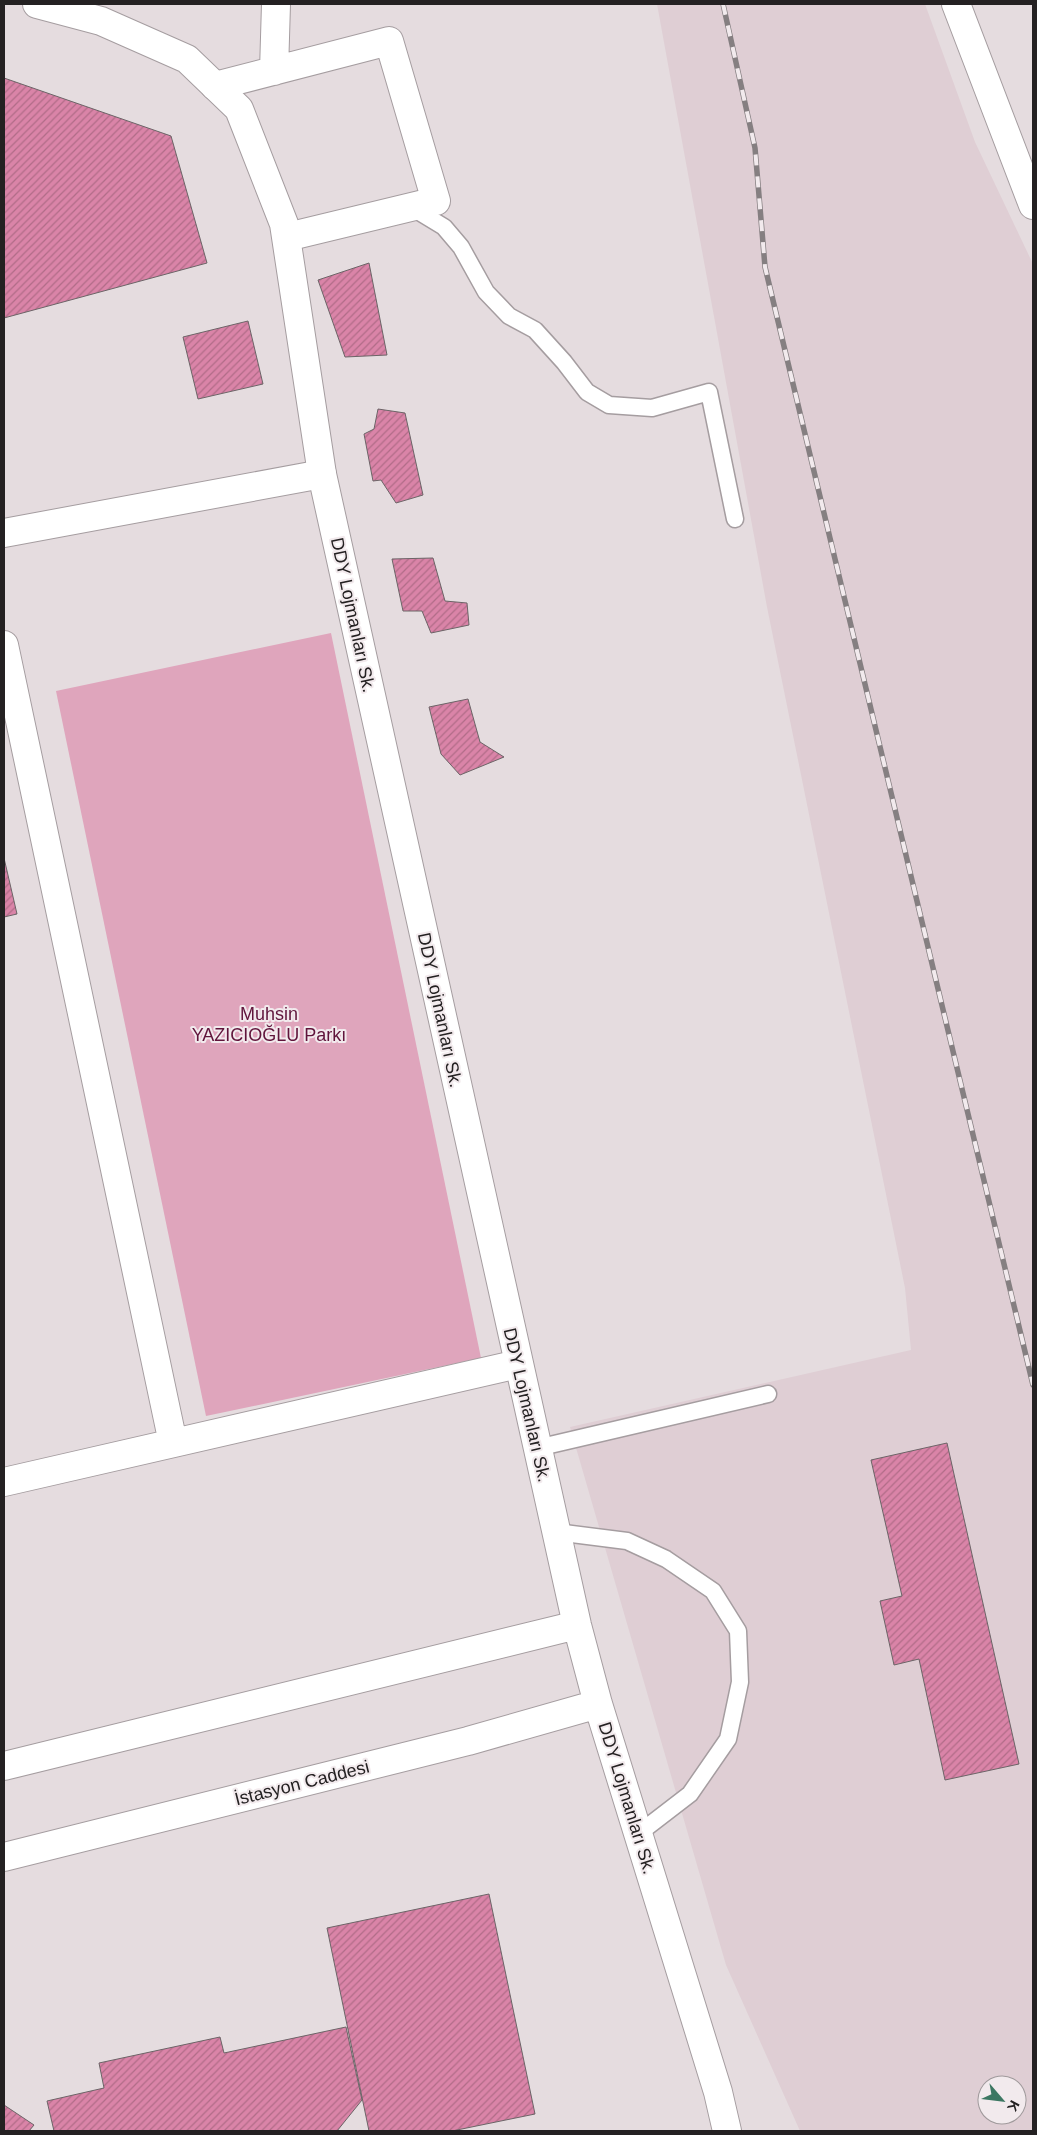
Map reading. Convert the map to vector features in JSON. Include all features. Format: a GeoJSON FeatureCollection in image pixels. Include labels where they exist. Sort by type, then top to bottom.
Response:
{"type":"FeatureCollection","features":[{"type":"Feature","properties":{"kind":"street","name":"DDY Lojmanları Sk."},"geometry":{"type":"LineString","coordinates":[[36,4],[101,21],[187,59],[239,109],[287,236],[322,474],[577,1625],[598,1704],[715,2083],[727,2131]]}},
{"type":"Feature","properties":{"kind":"street"},"geometry":{"type":"LineString","coordinates":[[274,71],[276,4]]}},
{"type":"Feature","properties":{"kind":"street"},"geometry":{"type":"LineString","coordinates":[[956,4],[1033,205]]}},
{"type":"Feature","properties":{"kind":"street"},"geometry":{"type":"LineString","coordinates":[[215,86],[389,41],[436,201],[287,236]]}},
{"type":"Feature","properties":{"kind":"street"},"geometry":{"type":"LineString","coordinates":[[4,533],[322,474]]}},
{"type":"Feature","properties":{"kind":"street"},"geometry":{"type":"LineString","coordinates":[[4,645],[173,1442]]}},
{"type":"Feature","properties":{"kind":"street"},"geometry":{"type":"LineString","coordinates":[[4,1482],[518,1364]]}},
{"type":"Feature","properties":{"kind":"street"},"geometry":{"type":"LineString","coordinates":[[4,1766],[577,1625]]}},
{"type":"Feature","properties":{"kind":"street","name":"İstasyon Caddesi"},"geometry":{"type":"LineString","coordinates":[[4,1857],[468,1741],[598,1704]]}},
{"type":"Feature","properties":{"kind":"lane"},"geometry":{"type":"LineString","coordinates":[[411,207],[444,227],[461,247],[486,292],[509,316],[534,330],[564,362],[587,392],[609,405],[652,408],[709,392],[735,519]]}},
{"type":"Feature","properties":{"kind":"lane"},"geometry":{"type":"LineString","coordinates":[[537,1448],[768,1394]]}},
{"type":"Feature","properties":{"kind":"lane"},"geometry":{"type":"LineString","coordinates":[[556,1532],[627,1541],[666,1559],[713,1591],[738,1631],[740,1682],[728,1740],[690,1794],[638,1834]]}},
{"type":"Feature","properties":{"kind":"shaded area"},"geometry":{"type":"Polygon","coordinates":[[[657,4],[925,4],[975,142],[1033,264],[1033,2131],[800,2131],[726,1965],[570,1427],[911,1350],[905,1288],[767,607],[657,4]]]}},
{"type":"Feature","properties":{"kind":"green space","name":"Muhsin YAZICIOĞLU Parkı"},"geometry":{"type":"Polygon","coordinates":[[[331,633],[481,1358],[206,1416],[56,691],[331,633]]]}},
{"type":"Feature","properties":{"kind":"building"},"geometry":{"type":"Polygon","coordinates":[[[4,78],[171,136],[207,263],[4,318],[4,78]]]}},
{"type":"Feature","properties":{"kind":"building"},"geometry":{"type":"Polygon","coordinates":[[[369,263],[387,355],[345,357],[318,280],[369,263]]]}},
{"type":"Feature","properties":{"kind":"building"},"geometry":{"type":"Polygon","coordinates":[[[248,321],[263,384],[198,399],[183,337],[248,321]]]}},
{"type":"Feature","properties":{"kind":"building"},"geometry":{"type":"Polygon","coordinates":[[[378,409],[405,413],[423,495],[396,503],[381,480],[373,481],[364,434],[374,429],[378,409]]]}},
{"type":"Feature","properties":{"kind":"building"},"geometry":{"type":"Polygon","coordinates":[[[433,558],[445,601],[467,603],[469,625],[431,633],[422,611],[403,611],[392,559],[433,558]]]}},
{"type":"Feature","properties":{"kind":"building"},"geometry":{"type":"Polygon","coordinates":[[[468,699],[480,742],[504,757],[460,775],[441,754],[429,707],[468,699]]]}},
{"type":"Feature","properties":{"kind":"building"},"geometry":{"type":"Polygon","coordinates":[[[4,858],[17,914],[4,917],[4,858]]]}},
{"type":"Feature","properties":{"kind":"building"},"geometry":{"type":"Polygon","coordinates":[[[947,1443],[1019,1764],[945,1780],[919,1659],[894,1665],[880,1601],[902,1596],[871,1460],[947,1443]]]}},
{"type":"Feature","properties":{"kind":"building"},"geometry":{"type":"Polygon","coordinates":[[[489,1894],[535,2114],[452,2131],[369,2131],[327,1928],[489,1894]]]}},
{"type":"Feature","properties":{"kind":"building"},"geometry":{"type":"Polygon","coordinates":[[[346,2027],[362,2100],[337,2131],[54,2131],[47,2101],[104,2088],[99,2063],[220,2037],[224,2053],[346,2027]]]}},
{"type":"Feature","properties":{"kind":"building"},"geometry":{"type":"Polygon","coordinates":[[[4,2105],[34,2125],[29,2131],[4,2131],[4,2105]]]}},
{"type":"Feature","properties":{"kind":"railway"},"geometry":{"type":"LineString","coordinates":[[723,4],[755,148],[765,267],[1033,1385]]}}]}
